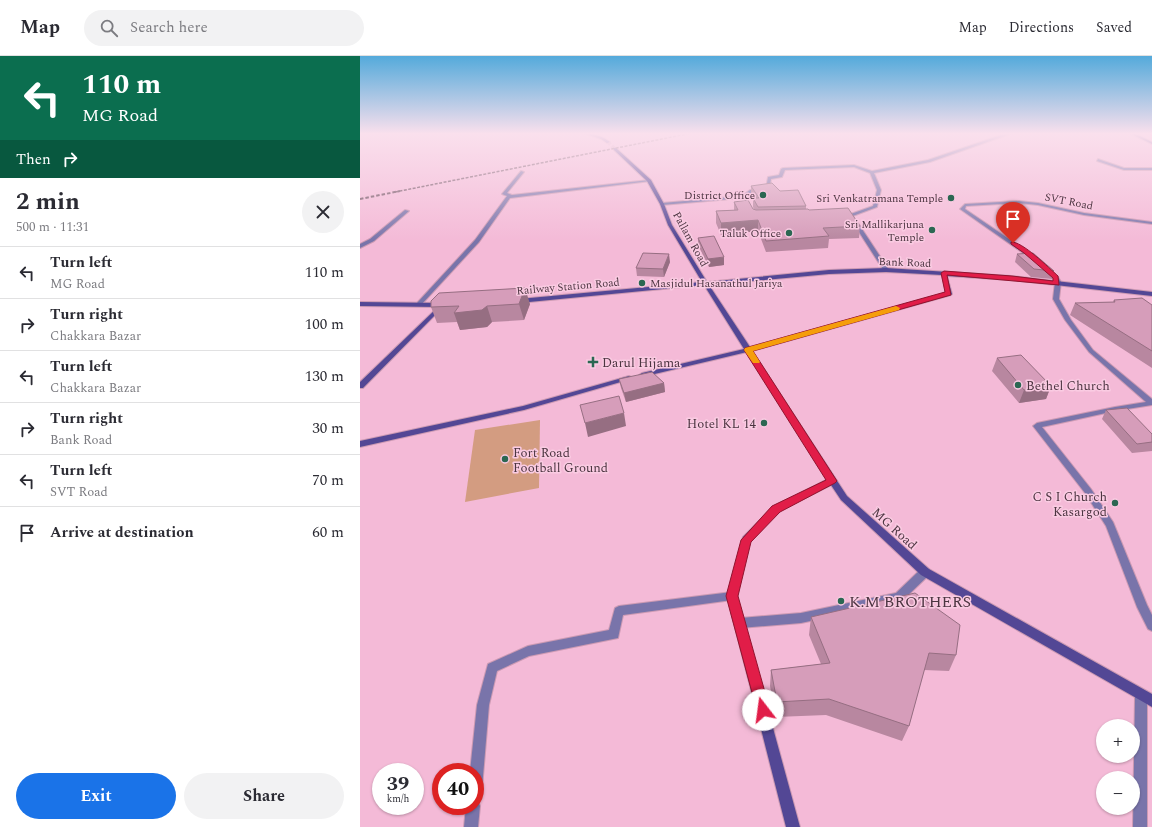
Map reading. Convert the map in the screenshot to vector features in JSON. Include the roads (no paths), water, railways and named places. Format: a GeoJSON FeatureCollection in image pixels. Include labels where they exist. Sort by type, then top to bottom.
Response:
{"type":"FeatureCollection","features":[{"type":"Feature","properties":{"kind":"street","name":"Pallam Road"},"geometry":{"type":"LineString","coordinates":[[637,169],[650,181],[662,204],[670,225],[705,284]]}},
{"type":"Feature","properties":{"kind":"street"},"geometry":{"type":"LineString","coordinates":[[662,204],[743,197],[751,191],[768,190],[769,178],[781,176],[783,169]]}},
{"type":"Feature","properties":{"kind":"street"},"geometry":{"type":"LineString","coordinates":[[863,169],[872,172],[887,169]]}},
{"type":"Feature","properties":{"kind":"street"},"geometry":{"type":"LineString","coordinates":[[1124,169],[1152,169]]}},
{"type":"Feature","properties":{"kind":"street"},"geometry":{"type":"LineString","coordinates":[[508,197],[510,195],[504,194],[522,172]]}},
{"type":"Feature","properties":{"kind":"street"},"geometry":{"type":"LineString","coordinates":[[843,216],[850,216],[875,207],[879,190],[872,172]]}},
{"type":"Feature","properties":{"kind":"street"},"geometry":{"type":"LineString","coordinates":[[419,304],[477,241],[508,197],[650,181]]}},
{"type":"Feature","properties":{"kind":"street"},"geometry":{"type":"LineString","coordinates":[[743,197],[752,214]]}},
{"type":"Feature","properties":{"kind":"street","name":"SVT Road"},"geometry":{"type":"LineString","coordinates":[[1057,284],[1056,278],[1026,252],[962,209],[965,206],[1019,202],[1038,204],[1084,214],[1152,223]]}},
{"type":"Feature","properties":{"kind":"street"},"geometry":{"type":"LineString","coordinates":[[360,246],[372,240],[407,211]]}},
{"type":"Feature","properties":{"kind":"street"},"geometry":{"type":"LineString","coordinates":[[850,216],[886,270]]}},
{"type":"Feature","properties":{"kind":"street","name":"Bank Road"},"geometry":{"type":"LineString","coordinates":[[705,284],[829,272],[886,270],[1012,278],[1152,294]]}},
{"type":"Feature","properties":{"kind":"street"},"geometry":{"type":"LineString","coordinates":[[360,444],[524,408],[635,376],[748,350],[948,294],[944,273]]}},
{"type":"Feature","properties":{"kind":"street","name":"Railway Station Road"},"geometry":{"type":"LineString","coordinates":[[510,301],[705,284]]}},
{"type":"Feature","properties":{"kind":"street","name":"MG Road"},"geometry":{"type":"LineString","coordinates":[[705,284],[844,498],[925,572],[1147,699]]}},
{"type":"Feature","properties":{"kind":"street"},"geometry":{"type":"LineString","coordinates":[[1057,284],[1056,300],[1068,320],[1091,351],[1152,403]]}},
{"type":"Feature","properties":{"kind":"street"},"geometry":{"type":"LineString","coordinates":[[360,304],[450,304]]}},
{"type":"Feature","properties":{"kind":"street"},"geometry":{"type":"LineString","coordinates":[[360,386],[443,305]]}},
{"type":"Feature","properties":{"kind":"street"},"geometry":{"type":"LineString","coordinates":[[1152,403],[1115,408],[1037,426],[1088,491],[1110,526],[1142,607],[1152,626]]}},
{"type":"Feature","properties":{"kind":"street"},"geometry":{"type":"LineString","coordinates":[[793,827],[732,596],[746,540],[776,509],[832,481]]}},
{"type":"Feature","properties":{"kind":"street"},"geometry":{"type":"LineString","coordinates":[[740,623],[801,618],[900,597],[925,572]]}},
{"type":"Feature","properties":{"kind":"street"},"geometry":{"type":"LineString","coordinates":[[477,763],[483,705],[492,668],[528,651],[614,634],[619,611],[732,596]]}},
{"type":"Feature","properties":{"kind":"street"},"geometry":{"type":"LineString","coordinates":[[1140,827],[1147,699]]}},
{"type":"Feature","properties":{"kind":"street"},"geometry":{"type":"LineString","coordinates":[[471,827],[472,815]]}},
{"type":"Feature","properties":{"kind":"railway"},"geometry":{"type":"LineString","coordinates":[[395,192],[511,169]]}},
{"type":"Feature","properties":{"kind":"railway"},"geometry":{"type":"LineString","coordinates":[[395,192],[400,191]]}},
{"type":"Feature","properties":{"kind":"railway"},"geometry":{"type":"LineString","coordinates":[[360,199],[395,192]]}},
{"type":"Feature","properties":{"kind":"place","name":"District Office"},"geometry":{"type":"Point","coordinates":[763,195]}},
{"type":"Feature","properties":{"kind":"place","name":"Sri Venkatramana Temple"},"geometry":{"type":"Point","coordinates":[951,198]}},
{"type":"Feature","properties":{"kind":"place","name":"Sri Mallikarjuna Temple"},"geometry":{"type":"Point","coordinates":[932,230]}},
{"type":"Feature","properties":{"kind":"place","name":"Taluk Office"},"geometry":{"type":"Point","coordinates":[789,233]}},
{"type":"Feature","properties":{"kind":"place","name":"Masjidul Hasanathul Jariya"},"geometry":{"type":"Point","coordinates":[642,283]}},
{"type":"Feature","properties":{"kind":"place","name":"Darul Hijama"},"geometry":{"type":"Point","coordinates":[593,362]}},
{"type":"Feature","properties":{"kind":"place","name":"Bethel Church"},"geometry":{"type":"Point","coordinates":[1018,385]}},
{"type":"Feature","properties":{"kind":"place","name":"Hotel KL 14"},"geometry":{"type":"Point","coordinates":[764,423]}},
{"type":"Feature","properties":{"kind":"place","name":"Fort Road Football Ground"},"geometry":{"type":"Point","coordinates":[505,459]}},
{"type":"Feature","properties":{"kind":"place","name":"C S I Church Kasargod"},"geometry":{"type":"Point","coordinates":[1115,503]}},
{"type":"Feature","properties":{"kind":"place","name":"K.M BROTHERS"},"geometry":{"type":"Point","coordinates":[841,601]}}]}
